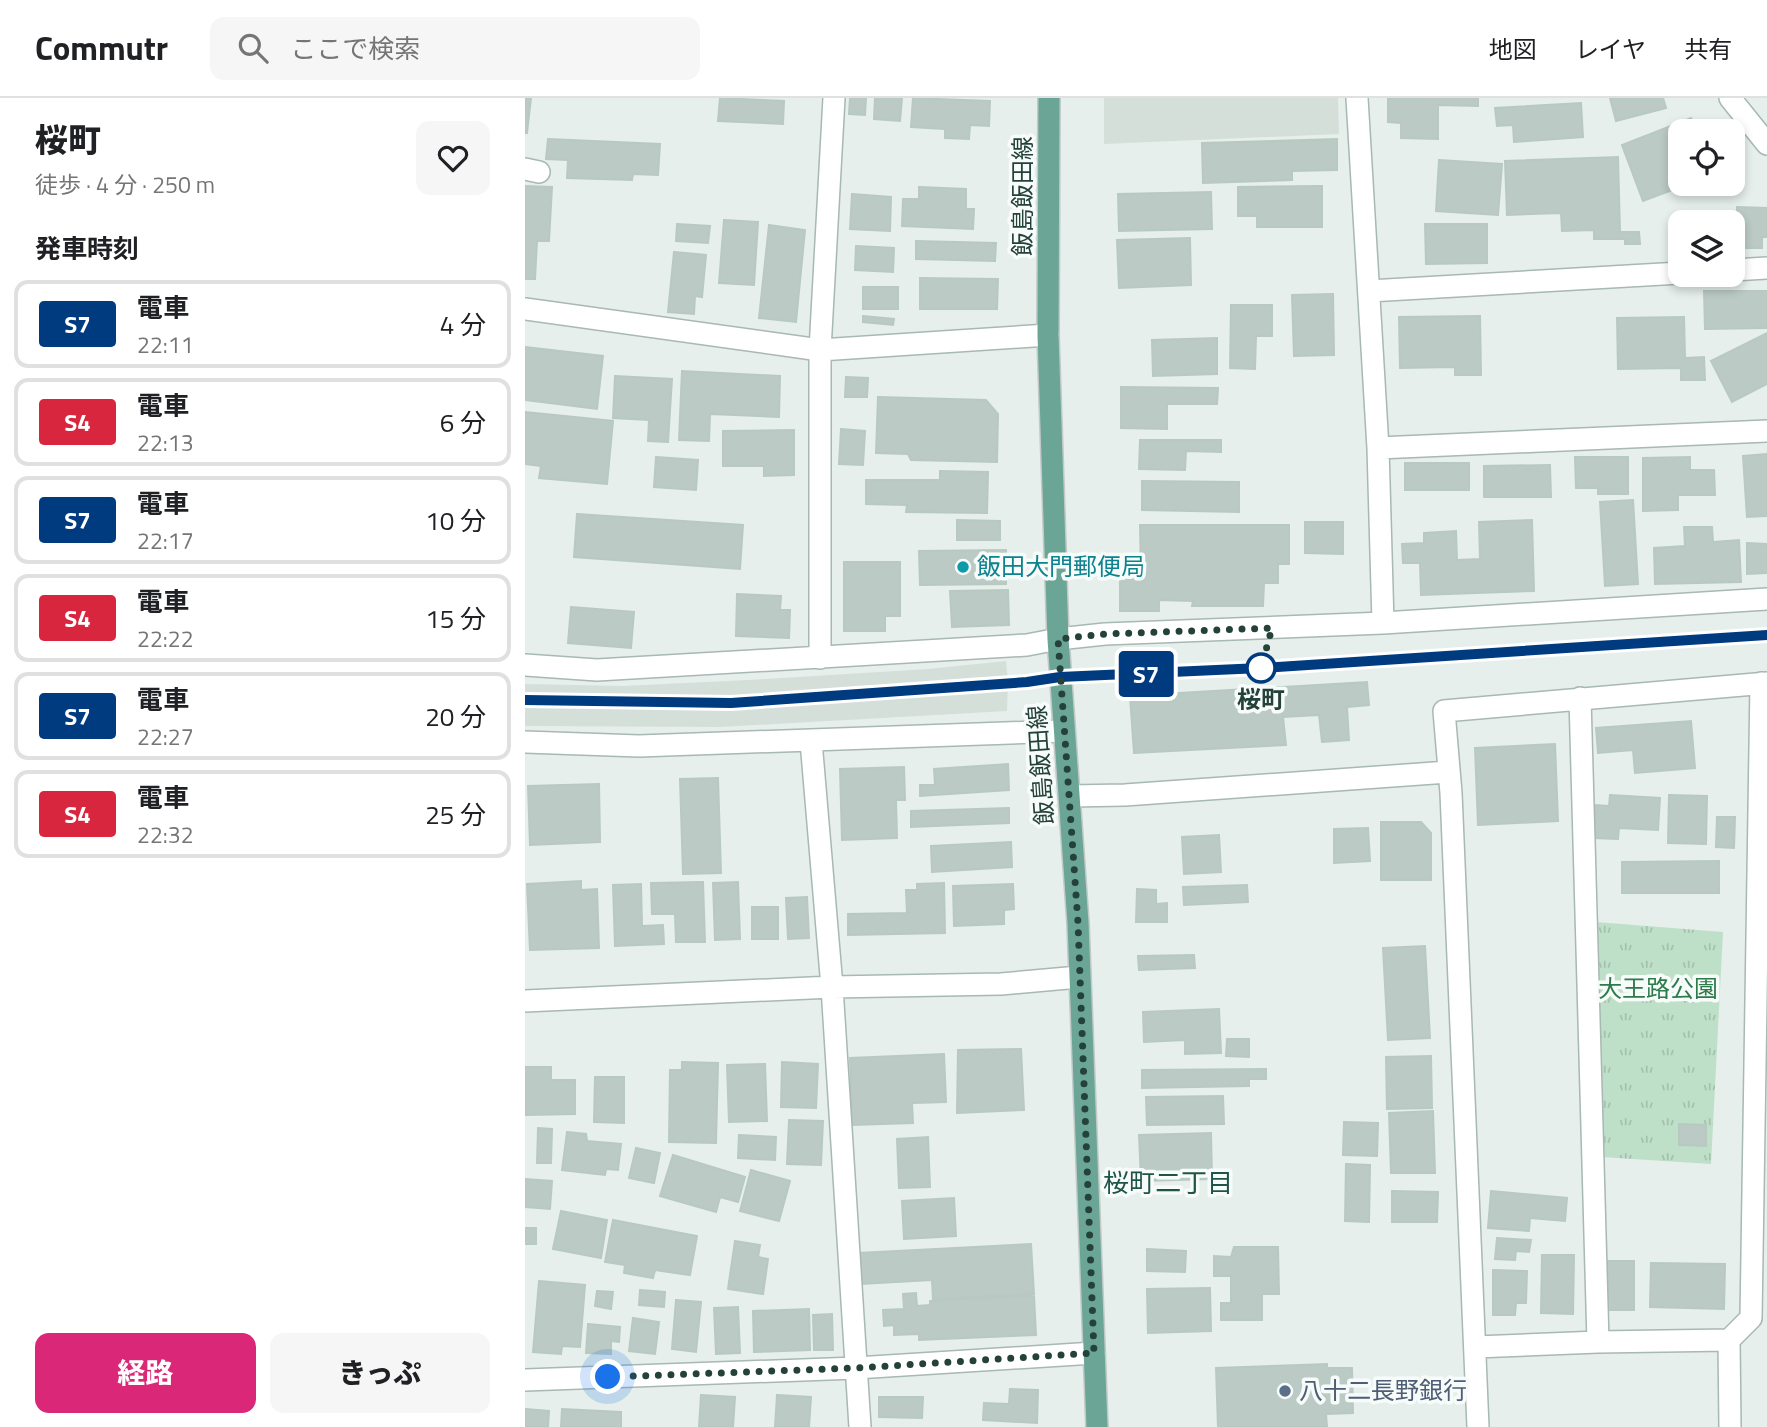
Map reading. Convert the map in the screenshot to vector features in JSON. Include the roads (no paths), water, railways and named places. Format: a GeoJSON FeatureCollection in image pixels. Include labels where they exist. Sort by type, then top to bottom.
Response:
{"type":"FeatureCollection","features":[{"type":"Feature","properties":{"kind":"main road","name":"飯島飯田線"},"geometry":{"type":"LineString","coordinates":[[1049,98],[1048,335],[1058,639],[1078,923],[1097,1427]]}},
{"type":"Feature","properties":{"kind":"street"},"geometry":{"type":"LineString","coordinates":[[820,658],[820,350],[834,98]]}},
{"type":"Feature","properties":{"kind":"street"},"geometry":{"type":"LineString","coordinates":[[1357,98],[1378,448],[1383,623]]}},
{"type":"Feature","properties":{"kind":"street"},"geometry":{"type":"LineString","coordinates":[[1730,98],[1767,144]]}},
{"type":"Feature","properties":{"kind":"street"},"geometry":{"type":"LineString","coordinates":[[1745,269],[1767,268]]}},
{"type":"Feature","properties":{"kind":"street"},"geometry":{"type":"LineString","coordinates":[[1369,291],[1668,274]]}},
{"type":"Feature","properties":{"kind":"street"},"geometry":{"type":"LineString","coordinates":[[525,309],[820,350],[1048,335]]}},
{"type":"Feature","properties":{"kind":"street"},"geometry":{"type":"LineString","coordinates":[[1378,448],[1767,431]]}},
{"type":"Feature","properties":{"kind":"street"},"geometry":{"type":"LineString","coordinates":[[525,665],[597,670],[1027,645],[1105,634],[1383,623],[1767,599]]}},
{"type":"Feature","properties":{"kind":"street"},"geometry":{"type":"LineString","coordinates":[[1476,1347],[1728,1340],[1751,1318],[1763,871],[1764,683],[1444,711],[1478,1427]]}},
{"type":"Feature","properties":{"kind":"street"},"geometry":{"type":"LineString","coordinates":[[1580,698],[1598,1342]]}},
{"type":"Feature","properties":{"kind":"street"},"geometry":{"type":"LineString","coordinates":[[525,742],[639,746],[1064,731]]}},
{"type":"Feature","properties":{"kind":"street"},"geometry":{"type":"LineString","coordinates":[[811,741],[832,987],[860,1427]]}},
{"type":"Feature","properties":{"kind":"street"},"geometry":{"type":"LineString","coordinates":[[1070,796],[1125,795],[1448,772]]}},
{"type":"Feature","properties":{"kind":"street"},"geometry":{"type":"LineString","coordinates":[[525,1001],[832,987],[1001,984],[1079,977]]}},
{"type":"Feature","properties":{"kind":"street"},"geometry":{"type":"LineString","coordinates":[[1728,1340],[1730,1427]]}},
{"type":"Feature","properties":{"kind":"street"},"geometry":{"type":"LineString","coordinates":[[525,1380],[856,1368],[1094,1353]]}},
{"type":"Feature","properties":{"kind":"railway"},"geometry":{"type":"LineString","coordinates":[[525,700],[731,703],[1027,682],[1060,677],[1261,668],[1767,635]]}},
{"type":"Feature","properties":{"kind":"train","name":"S7"},"geometry":{"type":"LineString","coordinates":[[525,700],[731,703],[1027,682],[1060,677],[1261,668],[1767,635]]}},
{"type":"Feature","properties":{"kind":"place","name":"飯田大門郵便局"},"geometry":{"type":"Point","coordinates":[963,567]}},
{"type":"Feature","properties":{"kind":"place","name":"桜町"},"geometry":{"type":"Point","coordinates":[1261,668]}},
{"type":"Feature","properties":{"kind":"place","name":"八十二長野銀行"},"geometry":{"type":"Point","coordinates":[1285,1391]}},
{"type":"Feature","properties":{"kind":"district","name":"桜町二丁目"},"geometry":{"type":"Point","coordinates":[1168,1183]}},
{"type":"Feature","properties":{"kind":"park label","name":"大王路公園"},"geometry":{"type":"Point","coordinates":[1658,989]}}]}
